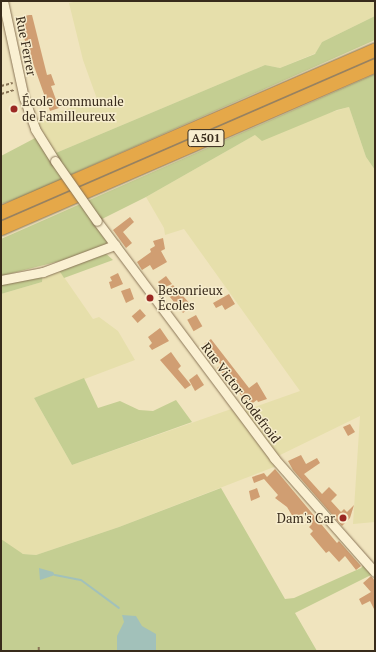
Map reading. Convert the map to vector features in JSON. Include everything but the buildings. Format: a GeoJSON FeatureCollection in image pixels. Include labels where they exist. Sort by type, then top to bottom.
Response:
{"type":"FeatureCollection","features":[{"type":"Feature","properties":{"kind":"highway","name":"A501"},"geometry":{"type":"LineString","coordinates":[[1,212],[375,49]]}},
{"type":"Feature","properties":{"kind":"highway","name":"A501"},"geometry":{"type":"LineString","coordinates":[[1,228],[375,65]]}},
{"type":"Feature","properties":{"kind":"street","name":"Rue Ferrer"},"geometry":{"type":"LineString","coordinates":[[3,1],[18,78],[35,129],[55,161],[97,221]]}},
{"type":"Feature","properties":{"kind":"street","name":"Rue Victor Godefroid"},"geometry":{"type":"LineString","coordinates":[[97,221],[274,458],[375,572]]}},
{"type":"Feature","properties":{"kind":"street"},"geometry":{"type":"LineString","coordinates":[[1,280],[43,272],[115,245]]}},
{"type":"Feature","properties":{"kind":"path"},"geometry":{"type":"LineString","coordinates":[[1,86],[15,82],[18,78]]}},
{"type":"Feature","properties":{"kind":"path"},"geometry":{"type":"LineString","coordinates":[[1,94],[21,89]]}},
{"type":"Feature","properties":{"kind":"path"},"geometry":{"type":"LineString","coordinates":[[38,647],[39,651]]}},
{"type":"Feature","properties":{"kind":"shaded area"},"geometry":{"type":"Polygon","coordinates":[[[78,1],[375,1],[375,16],[322,42],[316,53],[280,68],[265,65],[51,155],[32,121],[97,99],[83,60],[69,3],[78,1]]]}},
{"type":"Feature","properties":{"kind":"shaded area"},"geometry":{"type":"Polygon","coordinates":[[[349,107],[366,157],[375,170],[375,522],[353,524],[360,416],[274,458],[279,465],[119,527],[36,555],[23,554],[9,547],[1,539],[1,294],[42,282],[43,272],[57,267],[93,319],[99,317],[118,331],[135,360],[34,398],[72,465],[234,408],[238,413],[300,391],[184,229],[165,235],[164,228],[146,197],[255,135],[349,107]]]}},
{"type":"Feature","properties":{"kind":"green space"},"geometry":{"type":"Polygon","coordinates":[[[375,16],[375,40],[66,177],[41,191],[1,204],[1,156],[39,136],[51,155],[265,65],[280,68],[315,54],[322,42],[375,16]]]}},
{"type":"Feature","properties":{"kind":"green space"},"geometry":{"type":"Polygon","coordinates":[[[375,74],[375,170],[366,157],[349,107],[337,110],[262,141],[255,135],[146,197],[98,221],[108,240],[103,250],[1,276],[1,239],[375,74]]]}},
{"type":"Feature","properties":{"kind":"green space"},"geometry":{"type":"Polygon","coordinates":[[[103,251],[113,260],[64,278],[57,267],[103,251]]]}},
{"type":"Feature","properties":{"kind":"green space"},"geometry":{"type":"Polygon","coordinates":[[[43,272],[42,282],[1,294],[1,280],[43,272]]]}},
{"type":"Feature","properties":{"kind":"green space"},"geometry":{"type":"Polygon","coordinates":[[[84,378],[98,408],[120,401],[139,410],[153,411],[176,400],[192,422],[72,465],[34,398],[84,378]]]}},
{"type":"Feature","properties":{"kind":"green space"},"geometry":{"type":"Polygon","coordinates":[[[221,488],[285,599],[294,598],[361,568],[366,562],[375,573],[295,613],[317,651],[1,651],[1,539],[23,554],[36,555],[119,527],[221,488]]]}},
{"type":"Feature","properties":{"kind":"water"},"geometry":{"type":"Polygon","coordinates":[[[39,568],[53,572],[55,575],[40,580],[39,568]]]}},
{"type":"Feature","properties":{"kind":"water"},"geometry":{"type":"Polygon","coordinates":[[[122,615],[136,616],[142,626],[156,634],[156,651],[117,651],[117,636],[124,622],[122,615]]]}},
{"type":"Feature","properties":{"kind":"waterway"},"geometry":{"type":"LineString","coordinates":[[55,575],[81,580],[119,608]]}},
{"type":"Feature","properties":{"kind":"place","name":"École communale de Familleureux"},"geometry":{"type":"Point","coordinates":[14,109]}},
{"type":"Feature","properties":{"kind":"place","name":"Besonrieux Écoles"},"geometry":{"type":"Point","coordinates":[150,298]}},
{"type":"Feature","properties":{"kind":"place","name":"Dam's Car"},"geometry":{"type":"Point","coordinates":[343,518]}}]}
